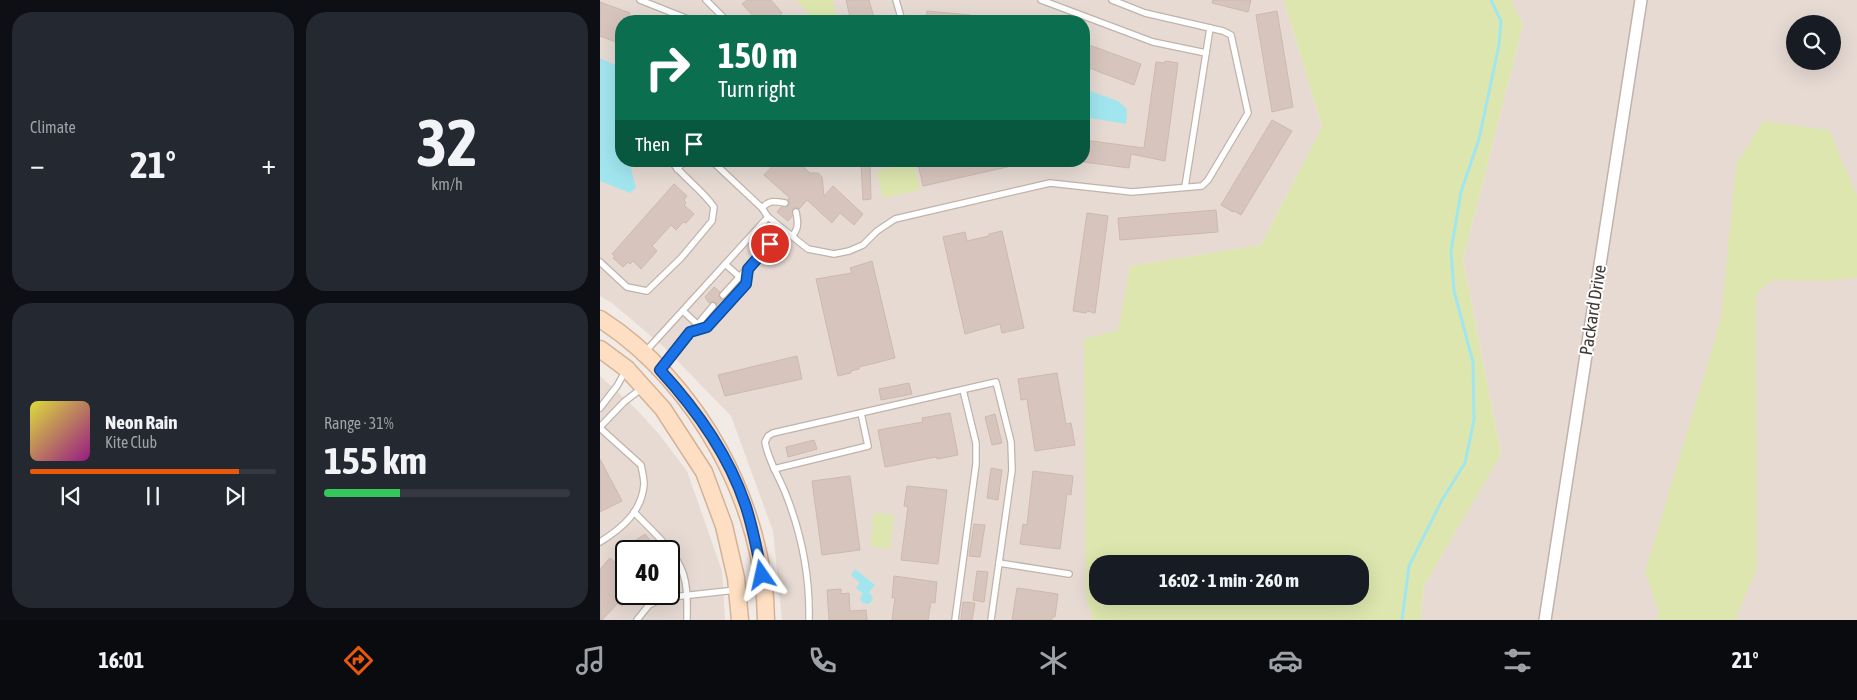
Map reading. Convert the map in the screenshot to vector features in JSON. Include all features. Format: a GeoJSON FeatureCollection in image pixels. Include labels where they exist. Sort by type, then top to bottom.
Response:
{"type":"FeatureCollection","features":[{"type":"Feature","properties":{"kind":"street","name":"Packard Drive"},"geometry":{"type":"LineString","coordinates":[[1545,620],[1641,0]]}},
{"type":"Feature","properties":{"kind":"street"},"geometry":{"type":"LineString","coordinates":[[600,319],[624,335],[660,370],[707,428],[733,476],[745,504],[762,575],[766,620]]}},
{"type":"Feature","properties":{"kind":"street"},"geometry":{"type":"LineString","coordinates":[[600,348],[627,369],[644,386],[663,409],[704,472],[724,526],[738,590],[740,620]]}},
{"type":"Feature","properties":{"kind":"street"},"geometry":{"type":"LineString","coordinates":[[627,369],[644,354]]}},
{"type":"Feature","properties":{"kind":"street"},"geometry":{"type":"LineString","coordinates":[[644,386],[660,370]]}},
{"type":"Feature","properties":{"kind":"lane"},"geometry":{"type":"LineString","coordinates":[[640,0],[678,15]]}},
{"type":"Feature","properties":{"kind":"lane"},"geometry":{"type":"LineString","coordinates":[[706,0],[721,15]]}},
{"type":"Feature","properties":{"kind":"lane"},"geometry":{"type":"LineString","coordinates":[[896,0],[900,15]]}},
{"type":"Feature","properties":{"kind":"lane"},"geometry":{"type":"LineString","coordinates":[[1041,0],[1081,15]]}},
{"type":"Feature","properties":{"kind":"lane"},"geometry":{"type":"LineString","coordinates":[[718,167],[768,216],[808,249],[834,254],[849,252],[863,245],[877,231],[895,219],[1050,183],[1132,192],[1202,186],[1208,180],[1248,113],[1232,35],[1145,13],[1112,0]]}},
{"type":"Feature","properties":{"kind":"lane"},"geometry":{"type":"LineString","coordinates":[[1090,18],[1153,42],[1206,53]]}},
{"type":"Feature","properties":{"kind":"lane"},"geometry":{"type":"LineString","coordinates":[[1185,187],[1210,28]]}},
{"type":"Feature","properties":{"kind":"lane"},"geometry":{"type":"LineString","coordinates":[[600,262],[627,287],[647,291],[681,258],[712,221],[714,207],[708,198],[677,169]]}},
{"type":"Feature","properties":{"kind":"lane"},"geometry":{"type":"LineString","coordinates":[[762,208],[773,201],[785,202]]}},
{"type":"Feature","properties":{"kind":"lane"},"geometry":{"type":"LineString","coordinates":[[792,236],[796,231],[798,223],[796,212]]}},
{"type":"Feature","properties":{"kind":"lane"},"geometry":{"type":"LineString","coordinates":[[644,354],[768,216]]}},
{"type":"Feature","properties":{"kind":"lane"},"geometry":{"type":"LineString","coordinates":[[723,295],[783,229]]}},
{"type":"Feature","properties":{"kind":"lane"},"geometry":{"type":"LineString","coordinates":[[725,264],[740,278]]}},
{"type":"Feature","properties":{"kind":"lane"},"geometry":{"type":"LineString","coordinates":[[690,332],[707,327],[720,313],[746,284],[748,269]]}},
{"type":"Feature","properties":{"kind":"lane"},"geometry":{"type":"LineString","coordinates":[[660,370],[713,306]]}},
{"type":"Feature","properties":{"kind":"lane"},"geometry":{"type":"LineString","coordinates":[[683,310],[697,324]]}},
{"type":"Feature","properties":{"kind":"lane"},"geometry":{"type":"LineString","coordinates":[[600,408],[618,386],[627,369]]}},
{"type":"Feature","properties":{"kind":"lane"},"geometry":{"type":"LineString","coordinates":[[809,620],[804,564],[797,525],[766,452],[764,442],[768,436],[773,433],[996,382],[1012,442],[1012,470],[991,620]]}},
{"type":"Feature","properties":{"kind":"lane"},"geometry":{"type":"LineString","coordinates":[[600,542],[629,520],[640,501],[644,484],[641,465],[600,428],[624,402],[644,386]]}},
{"type":"Feature","properties":{"kind":"lane"},"geometry":{"type":"LineString","coordinates":[[955,620],[976,464],[976,443],[963,390]]}},
{"type":"Feature","properties":{"kind":"lane"},"geometry":{"type":"LineString","coordinates":[[774,470],[868,446],[861,413]]}},
{"type":"Feature","properties":{"kind":"lane"},"geometry":{"type":"LineString","coordinates":[[634,512],[674,556],[683,572],[687,596],[686,620]]}},
{"type":"Feature","properties":{"kind":"lane"},"geometry":{"type":"LineString","coordinates":[[999,564],[1069,574]]}},
{"type":"Feature","properties":{"kind":"lane"},"geometry":{"type":"LineString","coordinates":[[637,620],[649,605],[663,598],[738,590]]}},
{"type":"Feature","properties":{"kind":"shaded area"},"geometry":{"type":"Polygon","coordinates":[[[600,0],[1284,0],[1322,127],[1261,245],[1130,266],[1092,555],[1089,555],[1086,597],[1093,620],[782,620],[773,531],[731,416],[665,348],[612,303],[600,296],[600,0]]]}},
{"type":"Feature","properties":{"kind":"shaded area"},"geometry":{"type":"Polygon","coordinates":[[[1511,0],[1857,0],[1857,620],[1421,620],[1424,586],[1501,454],[1463,260],[1523,25],[1511,0]]]}},
{"type":"Feature","properties":{"kind":"shaded area"},"geometry":{"type":"Polygon","coordinates":[[[600,376],[635,408],[658,433],[687,471],[722,571],[725,620],[600,620],[600,376]]]}},
{"type":"Feature","properties":{"kind":"green space"},"geometry":{"type":"Polygon","coordinates":[[[797,0],[833,0],[836,15],[810,15],[797,0]]]}},
{"type":"Feature","properties":{"kind":"green space"},"geometry":{"type":"Polygon","coordinates":[[[1284,0],[1511,0],[1523,25],[1463,260],[1501,454],[1424,586],[1421,620],[1093,620],[1086,597],[1084,339],[1118,330],[1130,266],[1261,245],[1322,127],[1284,0]]]}},
{"type":"Feature","properties":{"kind":"green space"},"geometry":{"type":"Polygon","coordinates":[[[1763,121],[1829,130],[1857,196],[1857,277],[1827,281],[1772,280],[1756,294],[1757,568],[1735,620],[1656,620],[1659,613],[1645,572],[1721,319],[1736,165],[1763,121]]]}},
{"type":"Feature","properties":{"kind":"green space"},"geometry":{"type":"Polygon","coordinates":[[[896,167],[915,167],[920,190],[883,198],[877,171],[896,167]]]}},
{"type":"Feature","properties":{"kind":"green space"},"geometry":{"type":"Polygon","coordinates":[[[874,513],[894,515],[890,549],[870,546],[874,513]]]}},
{"type":"Feature","properties":{"kind":"water"},"geometry":{"type":"Polygon","coordinates":[[[600,58],[615,65],[615,167],[631,167],[636,188],[630,193],[600,181],[600,58]]]}},
{"type":"Feature","properties":{"kind":"water"},"geometry":{"type":"Polygon","coordinates":[[[1090,91],[1118,101],[1127,109],[1126,124],[1090,118],[1090,91]]]}},
{"type":"Feature","properties":{"kind":"water"},"geometry":{"type":"Polygon","coordinates":[[[855,569],[875,585],[869,592],[873,598],[868,604],[863,603],[860,599],[863,593],[856,588],[860,583],[851,575],[855,569]]]}},
{"type":"Feature","properties":{"kind":"building"},"geometry":{"type":"Polygon","coordinates":[[[747,0],[771,0],[782,13],[780,15],[752,15],[742,4],[747,0]]]}},
{"type":"Feature","properties":{"kind":"building"},"geometry":{"type":"Polygon","coordinates":[[[846,0],[869,0],[873,15],[850,15],[846,0]]]}},
{"type":"Feature","properties":{"kind":"building"},"geometry":{"type":"Polygon","coordinates":[[[1213,0],[1251,0],[1248,12],[1212,3],[1213,0]]]}},
{"type":"Feature","properties":{"kind":"building"},"geometry":{"type":"Polygon","coordinates":[[[600,2],[630,13],[629,15],[615,15],[615,42],[600,36],[600,2]]]}},
{"type":"Feature","properties":{"kind":"building"},"geometry":{"type":"Polygon","coordinates":[[[927,11],[970,15],[927,15],[927,11]]]}},
{"type":"Feature","properties":{"kind":"building"},"geometry":{"type":"Polygon","coordinates":[[[1277,11],[1293,107],[1272,112],[1256,15],[1277,11]]]}},
{"type":"Feature","properties":{"kind":"building"},"geometry":{"type":"Polygon","coordinates":[[[1090,45],[1141,64],[1134,85],[1090,68],[1090,45]]]}},
{"type":"Feature","properties":{"kind":"building"},"geometry":{"type":"Polygon","coordinates":[[[1165,61],[1178,63],[1165,161],[1131,154],[1129,168],[1090,163],[1090,141],[1144,148],[1156,62],[1165,63],[1165,61]]]}},
{"type":"Feature","properties":{"kind":"building"},"geometry":{"type":"Polygon","coordinates":[[[1272,120],[1292,131],[1241,215],[1221,205],[1272,120]]]}},
{"type":"Feature","properties":{"kind":"building"},"geometry":{"type":"Polygon","coordinates":[[[771,167],[804,167],[810,173],[818,173],[822,177],[824,196],[833,186],[863,214],[854,225],[840,213],[832,223],[807,200],[799,209],[796,207],[793,209],[792,216],[788,221],[777,212],[781,207],[788,206],[790,203],[788,199],[790,198],[764,175],[771,167]]]}},
{"type":"Feature","properties":{"kind":"building"},"geometry":{"type":"Polygon","coordinates":[[[861,167],[870,167],[871,199],[863,200],[861,167]]]}},
{"type":"Feature","properties":{"kind":"building"},"geometry":{"type":"Polygon","coordinates":[[[919,167],[1007,167],[923,186],[919,167]]]}},
{"type":"Feature","properties":{"kind":"building"},"geometry":{"type":"Polygon","coordinates":[[[674,184],[687,196],[684,200],[686,203],[684,205],[694,214],[676,230],[671,225],[652,246],[657,251],[641,269],[633,261],[630,264],[628,262],[623,267],[613,258],[615,257],[612,254],[674,184]]]}},
{"type":"Feature","properties":{"kind":"building"},"geometry":{"type":"Polygon","coordinates":[[[1216,210],[1218,232],[1120,240],[1118,218],[1216,210]]]}},
{"type":"Feature","properties":{"kind":"building"},"geometry":{"type":"Polygon","coordinates":[[[1087,213],[1108,216],[1095,313],[1073,311],[1087,213]]]}},
{"type":"Feature","properties":{"kind":"building"},"geometry":{"type":"Polygon","coordinates":[[[1002,231],[1024,328],[1002,333],[1000,324],[965,334],[943,237],[965,232],[967,241],[1002,231]]]}},
{"type":"Feature","properties":{"kind":"building"},"geometry":{"type":"Polygon","coordinates":[[[872,261],[895,358],[859,367],[859,369],[851,371],[851,373],[838,376],[816,279],[852,273],[850,268],[872,261]]]}},
{"type":"Feature","properties":{"kind":"building"},"geometry":{"type":"Polygon","coordinates":[[[714,287],[720,292],[722,300],[727,299],[717,310],[716,303],[713,301],[709,303],[705,297],[714,287]]]}},
{"type":"Feature","properties":{"kind":"building"},"geometry":{"type":"Polygon","coordinates":[[[797,356],[802,379],[725,396],[718,375],[797,356]]]}},
{"type":"Feature","properties":{"kind":"building"},"geometry":{"type":"Polygon","coordinates":[[[1057,373],[1066,424],[1071,423],[1075,445],[1035,451],[1027,399],[1021,400],[1018,379],[1057,373]]]}},
{"type":"Feature","properties":{"kind":"building"},"geometry":{"type":"Polygon","coordinates":[[[909,383],[912,394],[881,400],[879,389],[909,383]]]}},
{"type":"Feature","properties":{"kind":"building"},"geometry":{"type":"Polygon","coordinates":[[[950,413],[958,455],[937,459],[936,457],[885,467],[878,430],[923,422],[922,418],[950,413]]]}},
{"type":"Feature","properties":{"kind":"building"},"geometry":{"type":"Polygon","coordinates":[[[995,414],[1002,443],[992,445],[985,417],[995,414]]]}},
{"type":"Feature","properties":{"kind":"building"},"geometry":{"type":"Polygon","coordinates":[[[814,440],[817,449],[788,457],[786,447],[814,440]]]}},
{"type":"Feature","properties":{"kind":"building"},"geometry":{"type":"Polygon","coordinates":[[[600,459],[622,501],[600,512],[600,459]]]}},
{"type":"Feature","properties":{"kind":"building"},"geometry":{"type":"Polygon","coordinates":[[[991,468],[1002,470],[998,500],[987,498],[991,468]]]}},
{"type":"Feature","properties":{"kind":"building"},"geometry":{"type":"Polygon","coordinates":[[[1033,471],[1073,476],[1071,495],[1067,494],[1060,549],[1020,544],[1023,524],[1027,525],[1033,471]]]}},
{"type":"Feature","properties":{"kind":"building"},"geometry":{"type":"Polygon","coordinates":[[[850,476],[860,550],[822,555],[812,481],[850,476]]]}},
{"type":"Feature","properties":{"kind":"building"},"geometry":{"type":"Polygon","coordinates":[[[907,486],[947,490],[938,564],[901,560],[908,507],[904,506],[907,486]]]}},
{"type":"Feature","properties":{"kind":"building"},"geometry":{"type":"Polygon","coordinates":[[[974,524],[985,525],[980,557],[969,556],[974,524]]]}},
{"type":"Feature","properties":{"kind":"building"},"geometry":{"type":"Polygon","coordinates":[[[645,534],[650,540],[636,540],[645,534]]]}},
{"type":"Feature","properties":{"kind":"building"},"geometry":{"type":"Polygon","coordinates":[[[610,558],[615,562],[616,605],[602,620],[600,620],[600,569],[610,558]]]}},
{"type":"Feature","properties":{"kind":"building"},"geometry":{"type":"Polygon","coordinates":[[[977,571],[988,572],[984,602],[973,600],[977,571]]]}},
{"type":"Feature","properties":{"kind":"building"},"geometry":{"type":"Polygon","coordinates":[[[894,576],[937,582],[935,603],[931,602],[928,620],[892,620],[895,598],[892,598],[894,576]]]}},
{"type":"Feature","properties":{"kind":"building"},"geometry":{"type":"Polygon","coordinates":[[[1017,588],[1058,594],[1055,617],[1052,617],[1052,620],[1012,620],[1017,588]]]}},
{"type":"Feature","properties":{"kind":"building"},"geometry":{"type":"Polygon","coordinates":[[[841,589],[841,594],[849,593],[850,611],[866,610],[867,620],[829,620],[827,590],[841,589]]]}},
{"type":"Feature","properties":{"kind":"building"},"geometry":{"type":"Polygon","coordinates":[[[963,602],[975,603],[972,620],[961,620],[963,602]]]}},
{"type":"Feature","properties":{"kind":"waterway"},"geometry":{"type":"LineString","coordinates":[[1402,620],[1409,566],[1442,500],[1465,463],[1474,420],[1473,362],[1454,291],[1451,251],[1461,192],[1479,139],[1499,45],[1501,21],[1491,0]]}},
{"type":"Feature","properties":{"kind":"route"},"geometry":{"type":"LineString","coordinates":[[762,575],[745,504],[733,476],[707,428],[660,370],[690,332],[707,327],[746,284],[748,269],[770,244]]}}]}
